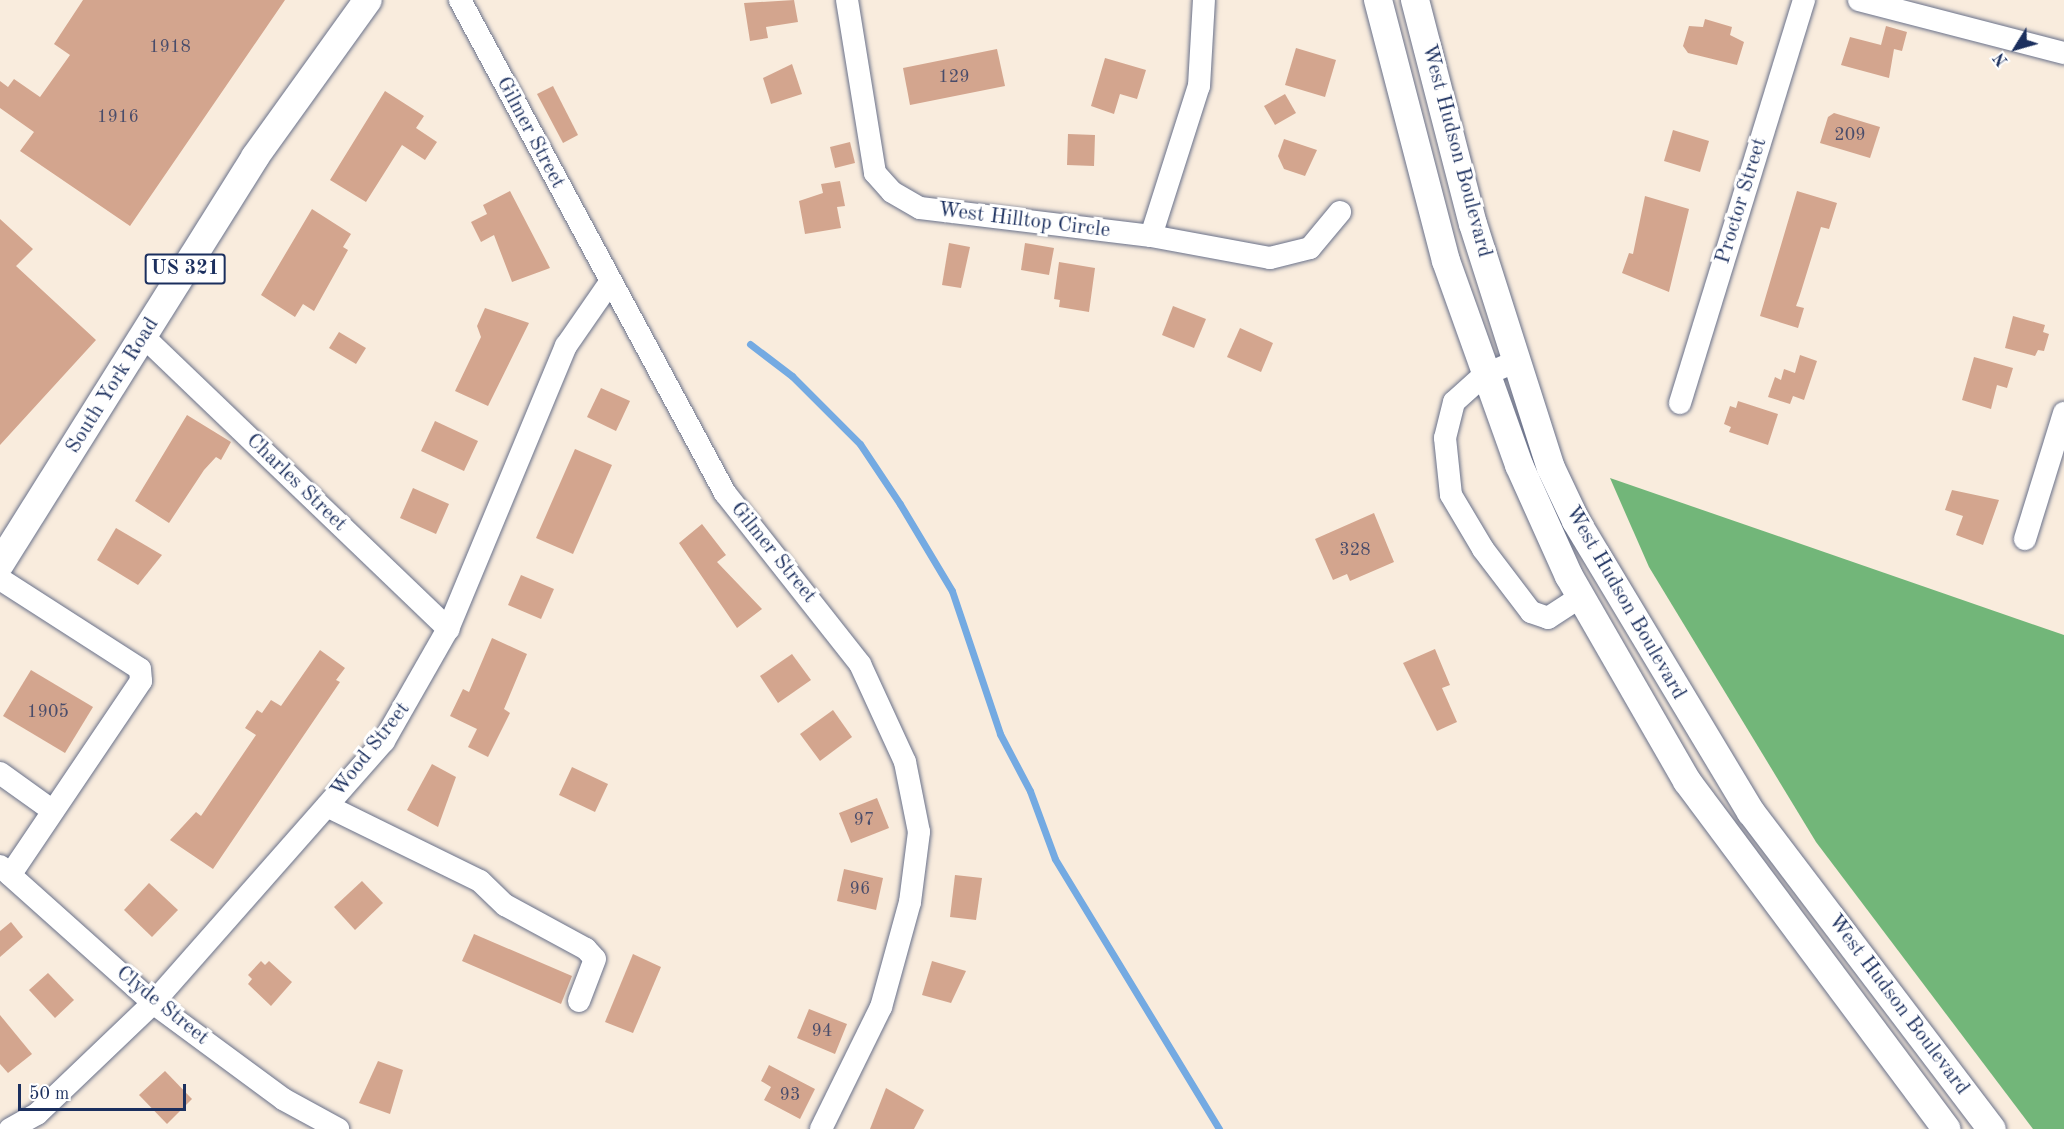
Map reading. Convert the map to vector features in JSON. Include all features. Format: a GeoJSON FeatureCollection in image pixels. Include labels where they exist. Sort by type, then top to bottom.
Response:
{"type":"FeatureCollection","features":[{"type":"Feature","properties":{"kind":"main road","name":"South York Road"},"geometry":{"type":"LineString","coordinates":[[0,564],[255,157],[368,0]]}},
{"type":"Feature","properties":{"kind":"main road","name":"West Hudson Boulevard"},"geometry":{"type":"LineString","coordinates":[[1378,0],[1440,241],[1484,375],[1580,597],[1687,781],[1946,1129]]}},
{"type":"Feature","properties":{"kind":"main road","name":"West Hudson Boulevard"},"geometry":{"type":"LineString","coordinates":[[1415,0],[1473,224],[1551,468],[1576,521],[1688,714],[1751,812],[1992,1129]]}},
{"type":"Feature","properties":{"kind":"street","name":"Gilmer Street"},"geometry":{"type":"LineString","coordinates":[[460,0],[609,284],[725,493],[860,664],[892,728],[915,796],[919,832],[910,902],[881,1008],[821,1129]]}},
{"type":"Feature","properties":{"kind":"street","name":"West Hilltop Circle"},"geometry":{"type":"LineString","coordinates":[[847,0],[875,172],[892,192],[920,208],[1151,236],[1270,258],[1310,248],[1340,212]]}},
{"type":"Feature","properties":{"kind":"street"},"geometry":{"type":"LineString","coordinates":[[1151,236],[1199,86],[1203,0]]}},
{"type":"Feature","properties":{"kind":"street","name":"Proctor Street"},"geometry":{"type":"LineString","coordinates":[[1680,403],[1804,0]]}},
{"type":"Feature","properties":{"kind":"street"},"geometry":{"type":"LineString","coordinates":[[1859,0],[2064,53]]}},
{"type":"Feature","properties":{"kind":"street","name":"Wood Street"},"geometry":{"type":"LineString","coordinates":[[10,1129],[37,1114],[153,1003],[384,741],[448,629],[566,346],[609,284]]}},
{"type":"Feature","properties":{"kind":"street","name":"Charles Street"},"geometry":{"type":"LineString","coordinates":[[144,337],[448,629]]}},
{"type":"Feature","properties":{"kind":"street"},"geometry":{"type":"LineString","coordinates":[[1517,361],[1484,375],[1462,392],[1450,414],[1445,465],[1451,495],[1483,549],[1531,612],[1548,618],[1580,597]]}},
{"type":"Feature","properties":{"kind":"street"},"geometry":{"type":"LineString","coordinates":[[2025,539],[2064,413]]}},
{"type":"Feature","properties":{"kind":"street"},"geometry":{"type":"LineString","coordinates":[[0,579],[140,669],[141,681],[53,811],[3,871]]}},
{"type":"Feature","properties":{"kind":"street"},"geometry":{"type":"LineString","coordinates":[[0,773],[53,811]]}},
{"type":"Feature","properties":{"kind":"street"},"geometry":{"type":"LineString","coordinates":[[327,806],[480,881],[505,905],[586,949],[595,959],[579,1001]]}},
{"type":"Feature","properties":{"kind":"street","name":"Clyde Street"},"geometry":{"type":"LineString","coordinates":[[3,871],[153,1003],[283,1098],[338,1129]]}},
{"type":"Feature","properties":{"kind":"green space"},"geometry":{"type":"Polygon","coordinates":[[[1610,478],[2064,635],[2064,1129],[2033,1129],[1816,842],[1649,567],[1610,478]]]}},
{"type":"Feature","properties":{"kind":"building"},"geometry":{"type":"Polygon","coordinates":[[[83,0],[285,0],[130,226],[20,151],[34,132],[0,108],[0,81],[8,87],[14,79],[40,97],[70,55],[54,44],[83,0]]]}},
{"type":"Feature","properties":{"kind":"building"},"geometry":{"type":"Polygon","coordinates":[[[794,0],[798,22],[766,27],[768,38],[750,41],[744,3],[794,0]]]}},
{"type":"Feature","properties":{"kind":"building"},"geometry":{"type":"Polygon","coordinates":[[[1705,19],[1732,27],[1730,35],[1744,42],[1737,65],[1688,53],[1683,46],[1689,26],[1703,27],[1705,19]]]}},
{"type":"Feature","properties":{"kind":"building"},"geometry":{"type":"Polygon","coordinates":[[[1886,26],[1907,32],[1902,51],[1894,49],[1889,78],[1841,65],[1850,37],[1881,45],[1886,26]]]}},
{"type":"Feature","properties":{"kind":"building"},"geometry":{"type":"Polygon","coordinates":[[[1296,48],[1336,60],[1325,97],[1285,85],[1296,48]]]}},
{"type":"Feature","properties":{"kind":"building"},"geometry":{"type":"Polygon","coordinates":[[[997,49],[1005,86],[910,105],[903,68],[997,49]]]}},
{"type":"Feature","properties":{"kind":"building"},"geometry":{"type":"Polygon","coordinates":[[[1105,58],[1146,70],[1137,99],[1120,94],[1114,114],[1091,106],[1105,58]]]}},
{"type":"Feature","properties":{"kind":"building"},"geometry":{"type":"Polygon","coordinates":[[[792,64],[802,94],[771,104],[763,78],[792,64]]]}},
{"type":"Feature","properties":{"kind":"building"},"geometry":{"type":"Polygon","coordinates":[[[553,86],[578,135],[563,143],[537,94],[553,86]]]}},
{"type":"Feature","properties":{"kind":"building"},"geometry":{"type":"Polygon","coordinates":[[[385,91],[424,116],[416,128],[437,142],[425,160],[402,145],[366,202],[330,180],[385,91]]]}},
{"type":"Feature","properties":{"kind":"building"},"geometry":{"type":"Polygon","coordinates":[[[1285,94],[1296,113],[1275,125],[1264,106],[1285,94]]]}},
{"type":"Feature","properties":{"kind":"building"},"geometry":{"type":"Polygon","coordinates":[[[1834,113],[1880,127],[1870,158],[1820,143],[1828,117],[1834,113]]]}},
{"type":"Feature","properties":{"kind":"building"},"geometry":{"type":"Polygon","coordinates":[[[1673,130],[1709,141],[1700,172],[1664,161],[1673,130]]]}},
{"type":"Feature","properties":{"kind":"building"},"geometry":{"type":"Polygon","coordinates":[[[1068,134],[1095,135],[1094,166],[1067,165],[1068,134]]]}},
{"type":"Feature","properties":{"kind":"building"},"geometry":{"type":"Polygon","coordinates":[[[1284,139],[1317,150],[1305,176],[1284,169],[1278,156],[1284,139]]]}},
{"type":"Feature","properties":{"kind":"building"},"geometry":{"type":"Polygon","coordinates":[[[850,142],[855,163],[835,168],[830,147],[850,142]]]}},
{"type":"Feature","properties":{"kind":"building"},"geometry":{"type":"Polygon","coordinates":[[[840,181],[845,206],[837,207],[841,228],[805,234],[799,201],[823,193],[821,184],[840,181]]]}},
{"type":"Feature","properties":{"kind":"building"},"geometry":{"type":"Polygon","coordinates":[[[510,191],[550,268],[512,282],[494,235],[481,242],[471,222],[487,214],[483,205],[510,191]]]}},
{"type":"Feature","properties":{"kind":"building"},"geometry":{"type":"Polygon","coordinates":[[[1797,191],[1837,203],[1829,229],[1821,227],[1796,306],[1804,308],[1798,328],[1760,316],[1797,191]]]}},
{"type":"Feature","properties":{"kind":"building"},"geometry":{"type":"Polygon","coordinates":[[[1645,196],[1689,209],[1669,292],[1622,273],[1629,253],[1633,254],[1645,196]]]}},
{"type":"Feature","properties":{"kind":"building"},"geometry":{"type":"Polygon","coordinates":[[[312,209],[351,234],[343,247],[348,250],[314,311],[303,304],[295,317],[261,295],[312,209]]]}},
{"type":"Feature","properties":{"kind":"building"},"geometry":{"type":"Polygon","coordinates":[[[0,219],[33,249],[16,266],[96,340],[0,445],[0,219]]]}},
{"type":"Feature","properties":{"kind":"building"},"geometry":{"type":"Polygon","coordinates":[[[949,243],[970,247],[961,288],[942,285],[949,243]]]}},
{"type":"Feature","properties":{"kind":"building"},"geometry":{"type":"Polygon","coordinates":[[[1025,243],[1054,248],[1049,275],[1021,270],[1025,243]]]}},
{"type":"Feature","properties":{"kind":"building"},"geometry":{"type":"Polygon","coordinates":[[[1059,262],[1095,268],[1089,312],[1059,307],[1060,300],[1054,299],[1059,262]]]}},
{"type":"Feature","properties":{"kind":"building"},"geometry":{"type":"Polygon","coordinates":[[[1173,306],[1206,319],[1194,348],[1162,335],[1173,306]]]}},
{"type":"Feature","properties":{"kind":"building"},"geometry":{"type":"Polygon","coordinates":[[[485,308],[529,323],[488,406],[455,391],[481,337],[477,326],[485,308]]]}},
{"type":"Feature","properties":{"kind":"building"},"geometry":{"type":"Polygon","coordinates":[[[2013,316],[2045,325],[2043,332],[2049,334],[2044,351],[2038,350],[2035,356],[2005,348],[2013,316]]]}},
{"type":"Feature","properties":{"kind":"building"},"geometry":{"type":"Polygon","coordinates":[[[1240,328],[1273,343],[1261,372],[1227,357],[1240,328]]]}},
{"type":"Feature","properties":{"kind":"building"},"geometry":{"type":"Polygon","coordinates":[[[339,332],[366,348],[356,364],[329,348],[339,332]]]}},
{"type":"Feature","properties":{"kind":"building"},"geometry":{"type":"Polygon","coordinates":[[[1800,355],[1817,361],[1804,400],[1793,396],[1790,404],[1768,397],[1775,377],[1781,380],[1784,369],[1795,373],[1800,355]]]}},
{"type":"Feature","properties":{"kind":"building"},"geometry":{"type":"Polygon","coordinates":[[[1974,357],[2013,368],[2007,388],[1997,385],[1991,409],[1962,400],[1974,357]]]}},
{"type":"Feature","properties":{"kind":"building"},"geometry":{"type":"Polygon","coordinates":[[[601,388],[630,401],[616,431],[587,417],[601,388]]]}},
{"type":"Feature","properties":{"kind":"building"},"geometry":{"type":"Polygon","coordinates":[[[1738,401],[1778,414],[1768,445],[1729,432],[1731,427],[1724,424],[1730,406],[1736,408],[1738,401]]]}},
{"type":"Feature","properties":{"kind":"building"},"geometry":{"type":"Polygon","coordinates":[[[187,415],[231,442],[221,460],[216,457],[204,470],[169,523],[135,501],[187,415]]]}},
{"type":"Feature","properties":{"kind":"building"},"geometry":{"type":"Polygon","coordinates":[[[435,421],[478,441],[464,471],[421,451],[435,421]]]}},
{"type":"Feature","properties":{"kind":"building"},"geometry":{"type":"Polygon","coordinates":[[[575,449],[612,465],[573,554],[536,538],[575,449]]]}},
{"type":"Feature","properties":{"kind":"building"},"geometry":{"type":"Polygon","coordinates":[[[413,488],[449,504],[436,534],[400,518],[413,488]]]}},
{"type":"Feature","properties":{"kind":"building"},"geometry":{"type":"Polygon","coordinates":[[[1952,490],[1999,500],[1983,545],[1956,535],[1963,516],[1945,510],[1952,490]]]}},
{"type":"Feature","properties":{"kind":"building"},"geometry":{"type":"Polygon","coordinates":[[[1374,513],[1394,562],[1350,581],[1347,574],[1333,580],[1315,539],[1374,513]]]}},
{"type":"Feature","properties":{"kind":"building"},"geometry":{"type":"Polygon","coordinates":[[[702,524],[726,555],[717,562],[762,609],[737,628],[679,543],[702,524]]]}},
{"type":"Feature","properties":{"kind":"building"},"geometry":{"type":"Polygon","coordinates":[[[116,528],[162,555],[138,585],[97,560],[116,528]]]}},
{"type":"Feature","properties":{"kind":"building"},"geometry":{"type":"Polygon","coordinates":[[[521,575],[554,589],[541,619],[508,605],[521,575]]]}},
{"type":"Feature","properties":{"kind":"building"},"geometry":{"type":"Polygon","coordinates":[[[492,638],[527,654],[504,709],[510,713],[488,757],[468,747],[477,729],[450,716],[463,689],[469,692],[492,638]]]}},
{"type":"Feature","properties":{"kind":"building"},"geometry":{"type":"Polygon","coordinates":[[[1435,649],[1450,685],[1442,688],[1457,722],[1437,731],[1403,663],[1435,649]]]}},
{"type":"Feature","properties":{"kind":"building"},"geometry":{"type":"Polygon","coordinates":[[[320,650],[345,668],[336,680],[340,682],[213,869],[170,840],[196,812],[201,816],[256,735],[245,728],[257,710],[262,713],[271,700],[281,706],[320,650]]]}},
{"type":"Feature","properties":{"kind":"building"},"geometry":{"type":"Polygon","coordinates":[[[792,654],[811,680],[778,703],[760,676],[792,654]]]}},
{"type":"Feature","properties":{"kind":"building"},"geometry":{"type":"Polygon","coordinates":[[[31,670],[93,707],[65,753],[3,716],[31,670]]]}},
{"type":"Feature","properties":{"kind":"building"},"geometry":{"type":"Polygon","coordinates":[[[833,710],[852,737],[820,761],[800,734],[833,710]]]}},
{"type":"Feature","properties":{"kind":"building"},"geometry":{"type":"Polygon","coordinates":[[[432,764],[456,777],[438,827],[407,810],[432,764]]]}},
{"type":"Feature","properties":{"kind":"building"},"geometry":{"type":"Polygon","coordinates":[[[572,767],[608,784],[595,812],[559,795],[572,767]]]}},
{"type":"Feature","properties":{"kind":"building"},"geometry":{"type":"Polygon","coordinates":[[[877,798],[889,828],[851,843],[839,813],[877,798]]]}},
{"type":"Feature","properties":{"kind":"building"},"geometry":{"type":"Polygon","coordinates":[[[844,869],[883,878],[876,910],[837,901],[844,869]]]}},
{"type":"Feature","properties":{"kind":"building"},"geometry":{"type":"Polygon","coordinates":[[[955,875],[982,878],[976,920],[950,917],[955,875]]]}},
{"type":"Feature","properties":{"kind":"building"},"geometry":{"type":"Polygon","coordinates":[[[362,881],[383,903],[355,930],[334,907],[362,881]]]}},
{"type":"Feature","properties":{"kind":"building"},"geometry":{"type":"Polygon","coordinates":[[[149,883],[178,910],[152,937],[124,910],[149,883]]]}},
{"type":"Feature","properties":{"kind":"building"},"geometry":{"type":"Polygon","coordinates":[[[11,922],[23,937],[0,957],[0,931],[11,922]]]}},
{"type":"Feature","properties":{"kind":"building"},"geometry":{"type":"Polygon","coordinates":[[[474,934],[572,976],[561,1004],[462,961],[474,934]]]}},
{"type":"Feature","properties":{"kind":"building"},"geometry":{"type":"Polygon","coordinates":[[[633,954],[661,967],[633,1033],[605,1022],[633,954]]]}},
{"type":"Feature","properties":{"kind":"building"},"geometry":{"type":"Polygon","coordinates":[[[261,961],[265,965],[269,961],[292,982],[271,1006],[248,984],[252,979],[248,975],[261,961]]]}},
{"type":"Feature","properties":{"kind":"building"},"geometry":{"type":"Polygon","coordinates":[[[932,961],[966,971],[951,1003],[922,995],[932,961]]]}},
{"type":"Feature","properties":{"kind":"building"},"geometry":{"type":"Polygon","coordinates":[[[48,973],[74,1000],[55,1018],[29,990],[48,973]]]}},
{"type":"Feature","properties":{"kind":"building"},"geometry":{"type":"Polygon","coordinates":[[[809,1009],[847,1024],[835,1054],[797,1038],[809,1009]]]}},
{"type":"Feature","properties":{"kind":"building"},"geometry":{"type":"Polygon","coordinates":[[[0,1015],[32,1054],[8,1073],[0,1064],[0,1015]]]}},
{"type":"Feature","properties":{"kind":"building"},"geometry":{"type":"Polygon","coordinates":[[[378,1061],[403,1070],[390,1114],[359,1103],[378,1061]]]}},
{"type":"Feature","properties":{"kind":"building"},"geometry":{"type":"Polygon","coordinates":[[[769,1065],[815,1089],[800,1119],[764,1100],[771,1087],[761,1081],[769,1065]]]}},
{"type":"Feature","properties":{"kind":"building"},"geometry":{"type":"Polygon","coordinates":[[[165,1071],[192,1099],[167,1124],[139,1095],[165,1071]]]}},
{"type":"Feature","properties":{"kind":"building"},"geometry":{"type":"Polygon","coordinates":[[[886,1088],[924,1110],[914,1129],[870,1129],[886,1088]]]}},
{"type":"Feature","properties":{"kind":"waterway"},"geometry":{"type":"LineString","coordinates":[[750,344],[792,376],[860,444],[900,504],[952,591],[1000,734],[1030,791],[1055,859],[1219,1129]]}}]}
